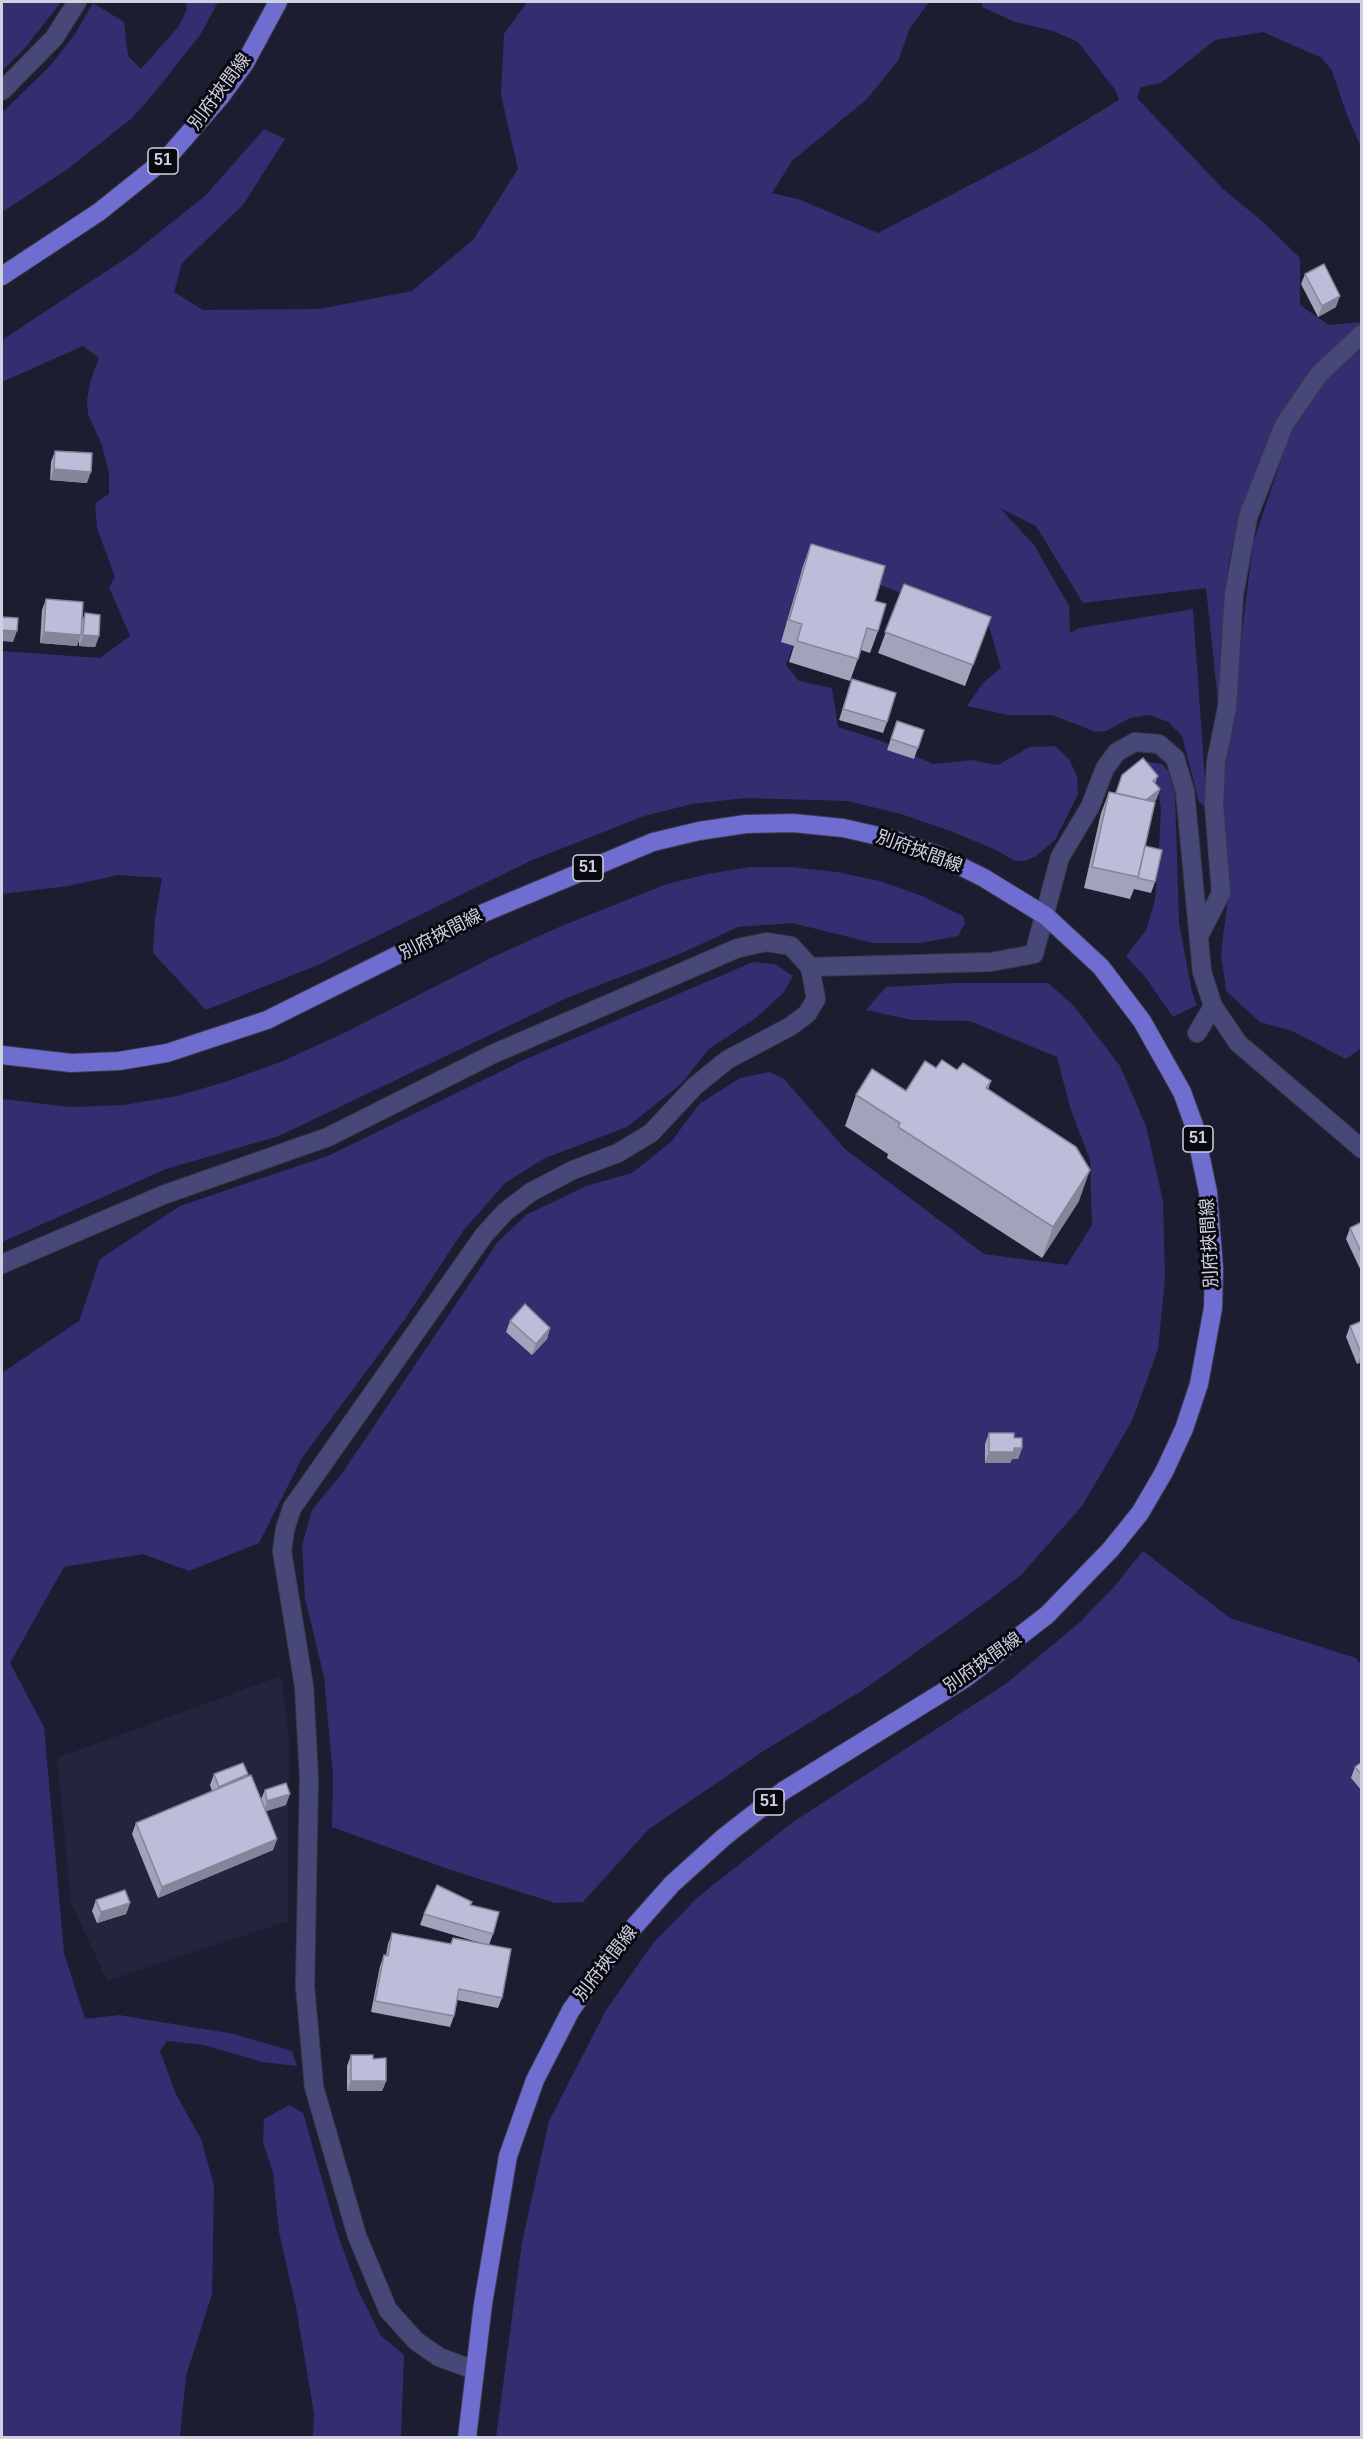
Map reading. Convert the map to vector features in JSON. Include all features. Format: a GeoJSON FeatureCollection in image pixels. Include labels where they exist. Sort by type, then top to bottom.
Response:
{"type":"FeatureCollection","features":[{"type":"Feature","properties":{"kind":"main road","name":"別府挾間線"},"geometry":{"type":"LineString","coordinates":[[2,276],[99,212],[169,156],[221,96],[245,63],[278,2]]}},
{"type":"Feature","properties":{"kind":"main road","name":"別府挾間線"},"geometry":{"type":"LineString","coordinates":[[2,1055],[71,1063],[119,1061],[167,1053],[277,1016],[474,917],[653,842],[699,831],[734,826],[793,823],[843,828],[892,839],[940,856],[1046,916],[1101,966],[1142,1021],[1182,1092],[1194,1125],[1208,1192],[1214,1269],[1208,1346],[1184,1429],[1164,1472],[1140,1513],[1111,1549],[1047,1615],[1007,1649],[964,1679],[783,1791],[724,1837],[672,1884],[617,1946],[571,2010],[535,2080],[508,2156],[474,2370],[467,2438]]}},
{"type":"Feature","properties":{"kind":"street"},"geometry":{"type":"LineString","coordinates":[[2,91],[54,38],[77,2]]}},
{"type":"Feature","properties":{"kind":"street"},"geometry":{"type":"LineString","coordinates":[[1200,934],[1221,893],[1214,804],[1216,762],[1227,708],[1234,595],[1248,517],[1284,425],[1319,374],[1362,334]]}},
{"type":"Feature","properties":{"kind":"street"},"geometry":{"type":"LineString","coordinates":[[810,966],[991,962],[1034,954],[1060,857],[1090,807],[1105,768],[1117,752],[1135,742],[1159,744],[1175,758],[1185,791],[1202,972],[1213,1006],[1238,1043],[1362,1149]]}},
{"type":"Feature","properties":{"kind":"street"},"geometry":{"type":"LineString","coordinates":[[2,1264],[163,1195],[328,1137],[493,1054],[738,948],[767,942],[791,946],[810,966],[816,999],[807,1014],[791,1026],[727,1060],[695,1086],[651,1132],[618,1153],[573,1170],[531,1192],[505,1212],[484,1235],[292,1508],[285,1529],[282,1551],[304,1686],[309,1778],[304,1986],[314,2087],[357,2236],[388,2310],[416,2341],[439,2357],[474,2370]]}},
{"type":"Feature","properties":{"kind":"street"},"geometry":{"type":"LineString","coordinates":[[1197,1034],[1213,1006]]}},
{"type":"Feature","properties":{"kind":"shaded area"},"geometry":{"type":"Polygon","coordinates":[[[2,2],[61,2],[25,48],[2,71],[2,2]]]}},
{"type":"Feature","properties":{"kind":"shaded area"},"geometry":{"type":"Polygon","coordinates":[[[186,2],[218,2],[200,35],[155,92],[132,118],[68,169],[2,212],[2,113],[50,66],[75,34],[93,3],[124,22],[128,56],[141,69],[179,26],[187,9],[186,2]]]}},
{"type":"Feature","properties":{"kind":"shaded area"},"geometry":{"type":"Polygon","coordinates":[[[527,2],[929,2],[910,28],[898,61],[867,99],[792,161],[772,193],[801,200],[878,233],[1035,151],[1119,100],[1116,91],[1078,42],[1053,31],[1015,22],[982,7],[982,2],[1361,2],[1361,147],[1332,71],[1322,58],[1263,32],[1215,40],[1161,83],[1141,87],[1137,98],[1222,188],[1263,222],[1300,258],[1300,305],[1329,325],[1361,322],[1361,325],[1336,347],[1279,418],[1262,455],[1238,520],[1229,563],[1221,640],[1219,711],[1206,588],[1083,603],[1036,526],[1000,508],[1034,545],[1069,606],[1070,633],[1079,628],[1193,609],[1207,808],[1199,802],[1182,736],[1168,722],[1149,715],[1130,718],[1106,731],[1096,732],[1052,715],[1008,715],[967,706],[983,683],[1001,668],[989,626],[824,564],[786,665],[799,681],[832,688],[838,727],[879,740],[933,764],[971,760],[998,765],[1030,747],[1055,746],[1069,759],[1077,776],[1078,794],[1055,840],[1036,856],[1025,861],[1015,861],[994,849],[953,832],[901,814],[847,801],[745,798],[692,804],[644,816],[530,861],[318,965],[206,1010],[153,953],[155,919],[162,878],[118,875],[68,886],[2,894],[2,651],[100,658],[130,636],[109,587],[115,577],[97,528],[95,503],[109,494],[109,473],[102,445],[88,414],[87,400],[91,379],[99,358],[83,346],[2,382],[2,340],[131,255],[206,195],[264,129],[285,139],[243,205],[182,263],[174,292],[203,310],[319,309],[412,291],[473,240],[518,169],[501,95],[504,34],[527,2]]]}},
{"type":"Feature","properties":{"kind":"shaded area"},"geometry":{"type":"Polygon","coordinates":[[[1361,349],[1361,1048],[1346,1059],[1292,1031],[1260,1022],[1226,991],[1221,953],[1230,881],[1221,805],[1253,543],[1292,428],[1311,395],[1361,349]]]}},
{"type":"Feature","properties":{"kind":"shaded area"},"geometry":{"type":"Polygon","coordinates":[[[1143,761],[1162,764],[1168,771],[1175,793],[1179,923],[1192,992],[1197,1005],[1173,1017],[1146,978],[1126,956],[1146,930],[1155,900],[1161,809],[1158,789],[1143,761]]]}},
{"type":"Feature","properties":{"kind":"shaded area"},"geometry":{"type":"Polygon","coordinates":[[[749,867],[791,867],[837,872],[880,881],[922,896],[963,916],[965,923],[958,936],[921,943],[873,943],[792,923],[738,927],[682,953],[569,997],[279,1136],[166,1169],[2,1242],[2,1099],[71,1107],[124,1105],[177,1096],[228,1081],[283,1061],[346,1032],[493,957],[559,927],[667,884],[749,867]]]}},
{"type":"Feature","properties":{"kind":"shaded area"},"geometry":{"type":"Polygon","coordinates":[[[753,962],[775,964],[793,976],[784,992],[757,1017],[709,1049],[681,1084],[627,1127],[545,1158],[505,1183],[463,1231],[405,1319],[302,1458],[259,1543],[189,1571],[143,1554],[64,1567],[10,1663],[44,1727],[64,1953],[85,2019],[119,2015],[234,2034],[292,2051],[297,2066],[262,2062],[204,2045],[167,2041],[160,2051],[176,2094],[201,2139],[214,2186],[212,2294],[186,2376],[180,2437],[2,2437],[2,1373],[79,1321],[100,1259],[180,1206],[330,1155],[526,1059],[753,962]]]}},
{"type":"Feature","properties":{"kind":"shaded area"},"geometry":{"type":"Polygon","coordinates":[[[957,983],[1048,983],[1074,1006],[1120,1066],[1146,1126],[1163,1201],[1165,1280],[1158,1349],[1132,1421],[1082,1506],[1021,1575],[989,1600],[866,1688],[762,1752],[649,1829],[583,1902],[555,1903],[448,1869],[332,1827],[333,1776],[324,1677],[305,1598],[302,1546],[312,1510],[343,1472],[497,1243],[526,1215],[586,1186],[632,1173],[672,1141],[699,1104],[740,1078],[770,1072],[784,1079],[845,1149],[984,1254],[1067,1265],[1092,1225],[1090,1160],[1070,1107],[1057,1057],[970,1021],[912,1020],[866,1010],[886,987],[957,983]]]}},
{"type":"Feature","properties":{"kind":"shaded area"},"geometry":{"type":"Polygon","coordinates":[[[1143,1551],[1230,1618],[1356,1658],[1361,1665],[1361,2437],[496,2438],[522,2242],[549,2121],[606,2010],[654,1942],[698,1897],[793,1822],[1007,1683],[1079,1623],[1113,1588],[1143,1551]]]}},
{"type":"Feature","properties":{"kind":"shaded area"},"geometry":{"type":"Polygon","coordinates":[[[281,1676],[289,1736],[288,1921],[107,1981],[71,1902],[57,1758],[281,1676]]]}},
{"type":"Feature","properties":{"kind":"shaded area"},"geometry":{"type":"Polygon","coordinates":[[[289,2105],[303,2113],[337,2232],[357,2288],[381,2336],[404,2355],[401,2437],[313,2437],[314,2414],[296,2307],[279,2232],[273,2173],[263,2142],[264,2119],[289,2105]]]}},
{"type":"Feature","properties":{"kind":"building"},"geometry":{"type":"Polygon","coordinates":[[[1324,264],[1340,296],[1322,306],[1305,274],[1324,264]]]}},
{"type":"Feature","properties":{"kind":"building"},"geometry":{"type":"Polygon","coordinates":[[[55,451],[92,453],[91,472],[54,469],[55,451]]]}},
{"type":"Feature","properties":{"kind":"building"},"geometry":{"type":"Polygon","coordinates":[[[811,544],[885,566],[875,601],[886,604],[878,631],[867,628],[858,659],[797,641],[802,624],[789,620],[811,544]]]}},
{"type":"Feature","properties":{"kind":"building"},"geometry":{"type":"Polygon","coordinates":[[[904,584],[991,617],[973,665],[885,632],[904,584]]]}},
{"type":"Feature","properties":{"kind":"building"},"geometry":{"type":"Polygon","coordinates":[[[46,599],[83,602],[81,635],[44,632],[46,599]]]}},
{"type":"Feature","properties":{"kind":"building"},"geometry":{"type":"Polygon","coordinates":[[[85,613],[100,615],[99,636],[83,635],[85,613]]]}},
{"type":"Feature","properties":{"kind":"building"},"geometry":{"type":"Polygon","coordinates":[[[2,617],[18,618],[17,631],[2,630],[2,617]]]}},
{"type":"Feature","properties":{"kind":"building"},"geometry":{"type":"Polygon","coordinates":[[[852,679],[896,693],[887,722],[843,709],[852,679]]]}},
{"type":"Feature","properties":{"kind":"building"},"geometry":{"type":"Polygon","coordinates":[[[897,721],[924,730],[918,748],[891,739],[897,721]]]}},
{"type":"Feature","properties":{"kind":"building"},"geometry":{"type":"Polygon","coordinates":[[[1143,758],[1158,776],[1153,781],[1160,789],[1146,800],[1116,793],[1122,775],[1143,758]]]}},
{"type":"Feature","properties":{"kind":"building"},"geometry":{"type":"Polygon","coordinates":[[[1109,792],[1155,802],[1138,877],[1092,867],[1109,792]]]}},
{"type":"Feature","properties":{"kind":"building"},"geometry":{"type":"Polygon","coordinates":[[[1145,846],[1162,850],[1155,882],[1138,878],[1145,846]]]}},
{"type":"Feature","properties":{"kind":"building"},"geometry":{"type":"Polygon","coordinates":[[[942,1060],[957,1070],[963,1063],[991,1081],[986,1088],[1076,1147],[1090,1170],[1053,1227],[898,1127],[900,1123],[856,1095],[872,1069],[906,1091],[925,1061],[936,1068],[942,1060]]]}},
{"type":"Feature","properties":{"kind":"building"},"geometry":{"type":"Polygon","coordinates":[[[1362,1222],[1362,1254],[1350,1228],[1362,1222]]]}},
{"type":"Feature","properties":{"kind":"building"},"geometry":{"type":"Polygon","coordinates":[[[525,1304],[550,1328],[536,1344],[510,1321],[525,1304]]]}},
{"type":"Feature","properties":{"kind":"building"},"geometry":{"type":"Polygon","coordinates":[[[1362,1321],[1362,1353],[1361,1353],[1350,1326],[1362,1321]]]}},
{"type":"Feature","properties":{"kind":"building"},"geometry":{"type":"Polygon","coordinates":[[[989,1433],[1014,1433],[1014,1438],[1022,1438],[1022,1448],[1014,1448],[1014,1452],[989,1452],[989,1433]]]}},
{"type":"Feature","properties":{"kind":"building"},"geometry":{"type":"Polygon","coordinates":[[[1362,1762],[1362,1775],[1355,1767],[1362,1762]]]}},
{"type":"Feature","properties":{"kind":"building"},"geometry":{"type":"Polygon","coordinates":[[[243,1763],[248,1774],[219,1787],[214,1774],[243,1763]]]}},
{"type":"Feature","properties":{"kind":"building"},"geometry":{"type":"Polygon","coordinates":[[[251,1775],[277,1839],[162,1887],[136,1823],[251,1775]]]}},
{"type":"Feature","properties":{"kind":"building"},"geometry":{"type":"Polygon","coordinates":[[[286,1783],[290,1794],[267,1801],[265,1790],[286,1783]]]}},
{"type":"Feature","properties":{"kind":"building"},"geometry":{"type":"Polygon","coordinates":[[[437,1885],[472,1902],[470,1905],[499,1912],[493,1934],[424,1914],[437,1885]]]}},
{"type":"Feature","properties":{"kind":"building"},"geometry":{"type":"Polygon","coordinates":[[[125,1890],[130,1903],[101,1912],[96,1900],[125,1890]]]}},
{"type":"Feature","properties":{"kind":"building"},"geometry":{"type":"Polygon","coordinates":[[[392,1933],[451,1944],[453,1938],[511,1949],[502,1998],[459,1989],[454,2016],[375,2001],[384,1955],[388,1956],[392,1933]]]}},
{"type":"Feature","properties":{"kind":"building"},"geometry":{"type":"Polygon","coordinates":[[[351,2055],[373,2055],[373,2059],[386,2058],[386,2081],[351,2081],[351,2055]]]}}]}
